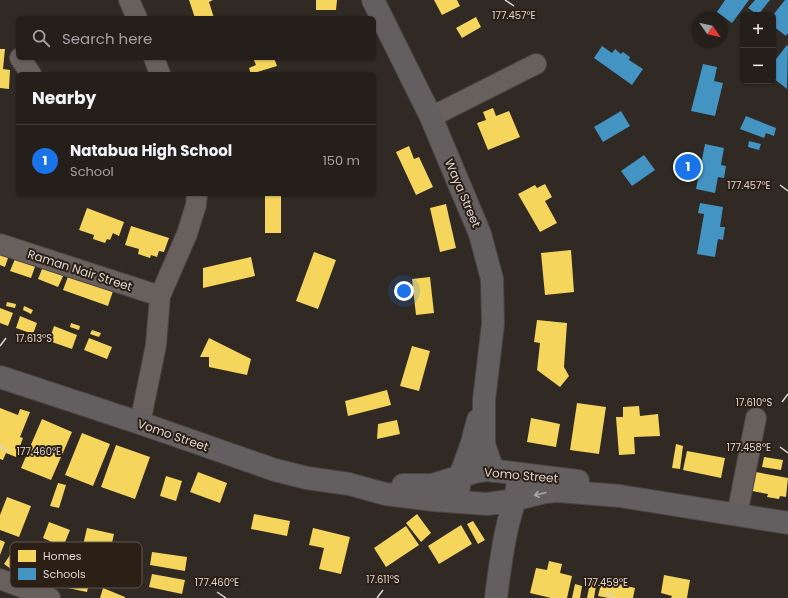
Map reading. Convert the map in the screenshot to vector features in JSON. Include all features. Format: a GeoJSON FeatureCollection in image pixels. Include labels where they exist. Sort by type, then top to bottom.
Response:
{"type":"FeatureCollection","features":[{"type":"Feature","properties":{"kind":"main road","name":"Waya Street"},"geometry":{"type":"LineString","coordinates":[[373,0],[431,118],[480,234],[492,279],[493,324],[484,400],[484,444],[503,472],[516,484],[516,500]]}},
{"type":"Feature","properties":{"kind":"main road","name":"Vomo Street"},"geometry":{"type":"LineString","coordinates":[[0,377],[140,423],[275,470],[307,478],[349,484],[429,486],[475,472],[503,472],[572,479],[593,485],[620,496]]}},
{"type":"Feature","properties":{"kind":"main road","name":"Waya Street"},"geometry":{"type":"LineString","coordinates":[[460,476],[471,446],[484,400]]}},
{"type":"Feature","properties":{"kind":"main road"},"geometry":{"type":"LineString","coordinates":[[460,476],[460,490],[472,503],[491,516],[497,526],[499,573]]}},
{"type":"Feature","properties":{"kind":"main road","name":"Vomo Street"},"geometry":{"type":"LineString","coordinates":[[349,484],[385,494],[409,498],[472,503],[497,503],[516,500],[545,492],[558,491],[620,496],[788,523]]}},
{"type":"Feature","properties":{"kind":"main road"},"geometry":{"type":"LineString","coordinates":[[496,598],[508,523],[516,500]]}},
{"type":"Feature","properties":{"kind":"street"},"geometry":{"type":"LineString","coordinates":[[129,0],[136,16]]}},
{"type":"Feature","properties":{"kind":"street"},"geometry":{"type":"LineString","coordinates":[[21,60],[30,72]]}},
{"type":"Feature","properties":{"kind":"street"},"geometry":{"type":"LineString","coordinates":[[155,60],[159,72]]}},
{"type":"Feature","properties":{"kind":"street"},"geometry":{"type":"LineString","coordinates":[[431,118],[536,64]]}},
{"type":"Feature","properties":{"kind":"street"},"geometry":{"type":"LineString","coordinates":[[140,423],[156,345],[160,296],[187,234],[196,205],[197,196]]}},
{"type":"Feature","properties":{"kind":"street","name":"Raman Nair Street"},"geometry":{"type":"LineString","coordinates":[[0,244],[160,296]]}},
{"type":"Feature","properties":{"kind":"street"},"geometry":{"type":"LineString","coordinates":[[737,515],[756,418]]}},
{"type":"Feature","properties":{"kind":"street"},"geometry":{"type":"LineString","coordinates":[[0,579],[10,583]]}},
{"type":"Feature","properties":{"kind":"street"},"geometry":{"type":"LineString","coordinates":[[24,588],[50,598]]}},
{"type":"Feature","properties":{"kind":"building: Homes"},"geometry":{"type":"Polygon","coordinates":[[[189,0],[213,0],[209,2],[213,16],[194,16],[189,0]]]}},
{"type":"Feature","properties":{"kind":"building: Homes"},"geometry":{"type":"Polygon","coordinates":[[[316,0],[337,0],[336,10],[316,10],[316,0]]]}},
{"type":"Feature","properties":{"kind":"building: Homes"},"geometry":{"type":"Polygon","coordinates":[[[434,0],[457,0],[460,6],[442,15],[434,0]]]}},
{"type":"Feature","properties":{"kind":"building: Homes"},"geometry":{"type":"Polygon","coordinates":[[[476,17],[481,27],[462,38],[456,28],[476,17]]]}},
{"type":"Feature","properties":{"kind":"building: Homes"},"geometry":{"type":"Polygon","coordinates":[[[0,49],[5,49],[3,69],[10,70],[9,89],[0,88],[0,49]]]}},
{"type":"Feature","properties":{"kind":"building: Homes"},"geometry":{"type":"Polygon","coordinates":[[[254,60],[275,60],[277,66],[258,72],[250,72],[249,68],[256,65],[254,60]]]}},
{"type":"Feature","properties":{"kind":"building: Homes"},"geometry":{"type":"Polygon","coordinates":[[[493,108],[496,116],[509,111],[520,137],[488,150],[477,123],[486,120],[483,112],[493,108]]]}},
{"type":"Feature","properties":{"kind":"building: Homes"},"geometry":{"type":"Polygon","coordinates":[[[409,146],[414,159],[419,157],[433,187],[416,195],[396,152],[409,146]]]}},
{"type":"Feature","properties":{"kind":"building: Homes"},"geometry":{"type":"Polygon","coordinates":[[[545,184],[552,197],[545,201],[557,223],[540,232],[518,194],[535,185],[537,188],[545,184]]]}},
{"type":"Feature","properties":{"kind":"building: Homes"},"geometry":{"type":"Polygon","coordinates":[[[265,196],[281,196],[281,233],[265,233],[265,196]]]}},
{"type":"Feature","properties":{"kind":"building: Homes"},"geometry":{"type":"Polygon","coordinates":[[[446,204],[456,248],[440,252],[430,208],[446,204]]]}},
{"type":"Feature","properties":{"kind":"building: Homes"},"geometry":{"type":"Polygon","coordinates":[[[87,208],[124,222],[119,236],[113,233],[110,240],[107,239],[105,243],[93,239],[94,235],[79,230],[87,208]]]}},
{"type":"Feature","properties":{"kind":"building: Homes"},"geometry":{"type":"Polygon","coordinates":[[[131,226],[169,238],[164,252],[159,251],[157,257],[151,255],[150,258],[138,254],[139,249],[125,245],[131,226]]]}},
{"type":"Feature","properties":{"kind":"building: Homes"},"geometry":{"type":"Polygon","coordinates":[[[0,249],[10,252],[5,267],[0,265],[0,249]]]}},
{"type":"Feature","properties":{"kind":"building: Homes"},"geometry":{"type":"Polygon","coordinates":[[[571,250],[574,292],[545,295],[541,253],[571,250]]]}},
{"type":"Feature","properties":{"kind":"building: Homes"},"geometry":{"type":"Polygon","coordinates":[[[314,252],[336,260],[318,309],[296,301],[314,252]]]}},
{"type":"Feature","properties":{"kind":"building: Homes"},"geometry":{"type":"Polygon","coordinates":[[[17,254],[37,261],[31,278],[10,271],[17,254]]]}},
{"type":"Feature","properties":{"kind":"building: Homes"},"geometry":{"type":"Polygon","coordinates":[[[251,257],[255,276],[203,288],[203,268],[251,257]]]}},
{"type":"Feature","properties":{"kind":"building: Homes"},"geometry":{"type":"Polygon","coordinates":[[[44,264],[65,272],[58,287],[38,279],[44,264]]]}},
{"type":"Feature","properties":{"kind":"building: Homes"},"geometry":{"type":"Polygon","coordinates":[[[69,274],[113,291],[108,306],[63,290],[69,274]]]}},
{"type":"Feature","properties":{"kind":"building: Homes"},"geometry":{"type":"Polygon","coordinates":[[[430,277],[434,313],[416,315],[412,279],[430,277]]]}},
{"type":"Feature","properties":{"kind":"building: Homes"},"geometry":{"type":"Polygon","coordinates":[[[7,302],[16,304],[15,308],[6,306],[7,302]]]}},
{"type":"Feature","properties":{"kind":"building: Homes"},"geometry":{"type":"Polygon","coordinates":[[[24,306],[33,310],[31,314],[23,310],[24,306]]]}},
{"type":"Feature","properties":{"kind":"building: Homes"},"geometry":{"type":"Polygon","coordinates":[[[0,308],[13,313],[8,326],[0,323],[0,308]]]}},
{"type":"Feature","properties":{"kind":"building: Homes"},"geometry":{"type":"Polygon","coordinates":[[[20,316],[37,323],[33,334],[16,328],[20,316]]]}},
{"type":"Feature","properties":{"kind":"building: Homes"},"geometry":{"type":"Polygon","coordinates":[[[537,320],[567,323],[564,367],[569,376],[560,387],[537,370],[540,343],[534,342],[537,320]]]}},
{"type":"Feature","properties":{"kind":"building: Homes"},"geometry":{"type":"Polygon","coordinates":[[[71,323],[80,326],[79,330],[70,327],[71,323]]]}},
{"type":"Feature","properties":{"kind":"building: Homes"},"geometry":{"type":"Polygon","coordinates":[[[54,326],[77,335],[72,349],[49,341],[54,326]]]}},
{"type":"Feature","properties":{"kind":"building: Homes"},"geometry":{"type":"Polygon","coordinates":[[[92,330],[101,333],[99,337],[90,334],[92,330]]]}},
{"type":"Feature","properties":{"kind":"building: Homes"},"geometry":{"type":"Polygon","coordinates":[[[89,338],[112,347],[107,359],[84,350],[89,338]]]}},
{"type":"Feature","properties":{"kind":"building: Homes"},"geometry":{"type":"Polygon","coordinates":[[[209,338],[251,359],[247,375],[209,367],[209,357],[200,357],[209,338]]]}},
{"type":"Feature","properties":{"kind":"building: Homes"},"geometry":{"type":"Polygon","coordinates":[[[412,346],[430,351],[419,391],[400,386],[412,346]]]}},
{"type":"Feature","properties":{"kind":"building: Homes"},"geometry":{"type":"Polygon","coordinates":[[[387,390],[391,405],[348,416],[345,401],[387,390]]]}},
{"type":"Feature","properties":{"kind":"building: Homes"},"geometry":{"type":"Polygon","coordinates":[[[577,403],[606,407],[599,454],[570,450],[577,403]]]}},
{"type":"Feature","properties":{"kind":"building: Homes"},"geometry":{"type":"Polygon","coordinates":[[[639,406],[640,416],[658,414],[660,436],[634,437],[635,454],[619,455],[616,417],[623,417],[623,407],[639,406]]]}},
{"type":"Feature","properties":{"kind":"building: Homes"},"geometry":{"type":"Polygon","coordinates":[[[0,408],[18,415],[20,409],[30,412],[20,437],[23,438],[16,457],[6,453],[3,460],[0,459],[0,408]]]}},
{"type":"Feature","properties":{"kind":"building: Homes"},"geometry":{"type":"Polygon","coordinates":[[[531,418],[560,424],[556,447],[527,442],[531,418]]]}},
{"type":"Feature","properties":{"kind":"building: Homes"},"geometry":{"type":"Polygon","coordinates":[[[42,419],[72,432],[51,480],[21,468],[42,419]]]}},
{"type":"Feature","properties":{"kind":"building: Homes"},"geometry":{"type":"Polygon","coordinates":[[[397,420],[400,434],[377,439],[378,424],[397,420]]]}},
{"type":"Feature","properties":{"kind":"building: Homes"},"geometry":{"type":"Polygon","coordinates":[[[82,433],[110,444],[93,486],[65,475],[82,433]]]}},
{"type":"Feature","properties":{"kind":"building: Homes"},"geometry":{"type":"Polygon","coordinates":[[[676,444],[683,446],[680,469],[672,468],[676,444]]]}},
{"type":"Feature","properties":{"kind":"building: Homes"},"geometry":{"type":"Polygon","coordinates":[[[116,445],[150,457],[135,499],[101,487],[116,445]]]}},
{"type":"Feature","properties":{"kind":"building: Homes"},"geometry":{"type":"Polygon","coordinates":[[[687,451],[725,458],[721,478],[683,470],[687,451]]]}},
{"type":"Feature","properties":{"kind":"building: Homes"},"geometry":{"type":"Polygon","coordinates":[[[764,457],[783,460],[781,470],[762,467],[764,457]]]}},
{"type":"Feature","properties":{"kind":"building: Homes"},"geometry":{"type":"Polygon","coordinates":[[[198,472],[227,483],[220,503],[190,492],[198,472]]]}},
{"type":"Feature","properties":{"kind":"building: Homes"},"geometry":{"type":"Polygon","coordinates":[[[756,472],[788,478],[786,497],[780,496],[779,499],[767,497],[768,494],[752,491],[756,472]]]}},
{"type":"Feature","properties":{"kind":"building: Homes"},"geometry":{"type":"Polygon","coordinates":[[[166,476],[182,481],[176,501],[160,496],[166,476]]]}},
{"type":"Feature","properties":{"kind":"building: Homes"},"geometry":{"type":"Polygon","coordinates":[[[58,483],[66,485],[59,508],[50,506],[58,483]]]}},
{"type":"Feature","properties":{"kind":"building: Homes"},"geometry":{"type":"Polygon","coordinates":[[[7,497],[31,506],[19,537],[0,530],[0,515],[7,497]]]}},
{"type":"Feature","properties":{"kind":"building: Homes"},"geometry":{"type":"Polygon","coordinates":[[[254,514],[290,521],[287,536],[251,529],[254,514]]]}},
{"type":"Feature","properties":{"kind":"building: Homes"},"geometry":{"type":"Polygon","coordinates":[[[417,514],[431,533],[421,542],[406,523],[417,514]]]}},
{"type":"Feature","properties":{"kind":"building: Homes"},"geometry":{"type":"Polygon","coordinates":[[[473,521],[485,540],[478,544],[467,524],[473,521]]]}},
{"type":"Feature","properties":{"kind":"building: Homes"},"geometry":{"type":"Polygon","coordinates":[[[49,522],[70,530],[65,542],[52,542],[43,538],[49,522]]]}},
{"type":"Feature","properties":{"kind":"building: Homes"},"geometry":{"type":"Polygon","coordinates":[[[461,525],[472,544],[439,564],[428,546],[461,525]]]}},
{"type":"Feature","properties":{"kind":"building: Homes"},"geometry":{"type":"Polygon","coordinates":[[[406,526],[419,545],[386,567],[374,548],[406,526]]]}},
{"type":"Feature","properties":{"kind":"building: Homes"},"geometry":{"type":"Polygon","coordinates":[[[87,528],[114,534],[112,542],[84,542],[87,528]]]}},
{"type":"Feature","properties":{"kind":"building: Homes"},"geometry":{"type":"Polygon","coordinates":[[[313,528],[350,537],[341,574],[319,569],[324,548],[309,545],[313,528]]]}},
{"type":"Feature","properties":{"kind":"building: Homes"},"geometry":{"type":"Polygon","coordinates":[[[0,540],[5,542],[0,555],[0,540]]]}},
{"type":"Feature","properties":{"kind":"building: Homes"},"geometry":{"type":"Polygon","coordinates":[[[152,552],[187,557],[185,571],[150,565],[152,552]]]}},
{"type":"Feature","properties":{"kind":"building: Homes"},"geometry":{"type":"Polygon","coordinates":[[[10,555],[10,568],[4,564],[10,555]]]}},
{"type":"Feature","properties":{"kind":"building: Homes"},"geometry":{"type":"Polygon","coordinates":[[[549,561],[562,564],[560,573],[572,576],[567,598],[551,598],[530,593],[536,568],[547,570],[549,561]]]}},
{"type":"Feature","properties":{"kind":"building: Homes"},"geometry":{"type":"Polygon","coordinates":[[[152,574],[185,580],[182,594],[149,587],[152,574]]]}},
{"type":"Feature","properties":{"kind":"building: Homes"},"geometry":{"type":"Polygon","coordinates":[[[664,575],[690,580],[687,598],[671,598],[672,596],[661,593],[664,575]]]}},
{"type":"Feature","properties":{"kind":"building: Homes"},"geometry":{"type":"Polygon","coordinates":[[[591,578],[597,579],[594,598],[587,598],[591,578]]]}},
{"type":"Feature","properties":{"kind":"building: Homes"},"geometry":{"type":"Polygon","coordinates":[[[602,580],[635,588],[633,598],[608,598],[598,596],[602,580]]]}},
{"type":"Feature","properties":{"kind":"building: Homes"},"geometry":{"type":"Polygon","coordinates":[[[575,584],[582,586],[580,598],[572,598],[575,584]]]}},
{"type":"Feature","properties":{"kind":"building: Homes"},"geometry":{"type":"Polygon","coordinates":[[[68,588],[88,588],[87,592],[68,588]]]}},
{"type":"Feature","properties":{"kind":"building: Homes"},"geometry":{"type":"Polygon","coordinates":[[[103,588],[125,597],[125,598],[100,598],[103,588]]]}},
{"type":"Feature","properties":{"kind":"building: Schools"},"geometry":{"type":"Polygon","coordinates":[[[725,0],[749,0],[732,23],[728,20],[728,12],[717,12],[725,0]]]}},
{"type":"Feature","properties":{"kind":"building: Schools"},"geometry":{"type":"Polygon","coordinates":[[[755,0],[770,0],[760,12],[754,12],[748,8],[755,0]]]}},
{"type":"Feature","properties":{"kind":"building: Schools"},"geometry":{"type":"Polygon","coordinates":[[[785,0],[788,0],[788,33],[786,36],[776,28],[775,12],[785,0]]]}},
{"type":"Feature","properties":{"kind":"building: Schools"},"geometry":{"type":"Polygon","coordinates":[[[787,45],[787,89],[776,80],[776,59],[787,45]]]}},
{"type":"Feature","properties":{"kind":"building: Schools"},"geometry":{"type":"Polygon","coordinates":[[[602,46],[612,53],[615,49],[621,54],[623,52],[630,57],[629,60],[643,69],[632,85],[594,58],[602,46]]]}},
{"type":"Feature","properties":{"kind":"building: Schools"},"geometry":{"type":"Polygon","coordinates":[[[703,64],[717,67],[714,81],[723,83],[715,116],[691,111],[703,64]]]}},
{"type":"Feature","properties":{"kind":"building: Schools"},"geometry":{"type":"Polygon","coordinates":[[[621,111],[630,126],[603,142],[594,127],[621,111]]]}},
{"type":"Feature","properties":{"kind":"building: Schools"},"geometry":{"type":"Polygon","coordinates":[[[746,116],[776,128],[774,136],[766,133],[764,138],[740,129],[746,116]]]}},
{"type":"Feature","properties":{"kind":"building: Schools"},"geometry":{"type":"Polygon","coordinates":[[[749,141],[761,144],[759,150],[748,147],[749,141]]]}},
{"type":"Feature","properties":{"kind":"building: Schools"},"geometry":{"type":"Polygon","coordinates":[[[705,144],[724,148],[721,165],[726,166],[724,178],[718,177],[715,193],[696,189],[705,144]]]}},
{"type":"Feature","properties":{"kind":"building: Schools"},"geometry":{"type":"Polygon","coordinates":[[[644,155],[655,170],[632,186],[621,171],[644,155]]]}},
{"type":"Feature","properties":{"kind":"building: Schools"},"geometry":{"type":"Polygon","coordinates":[[[700,203],[723,207],[720,227],[725,227],[723,240],[718,239],[715,257],[697,254],[704,214],[698,213],[700,203]]]}},
{"type":"Feature","properties":{"kind":"place","name":"Natabua High School"},"geometry":{"type":"Point","coordinates":[688,167]}}]}
